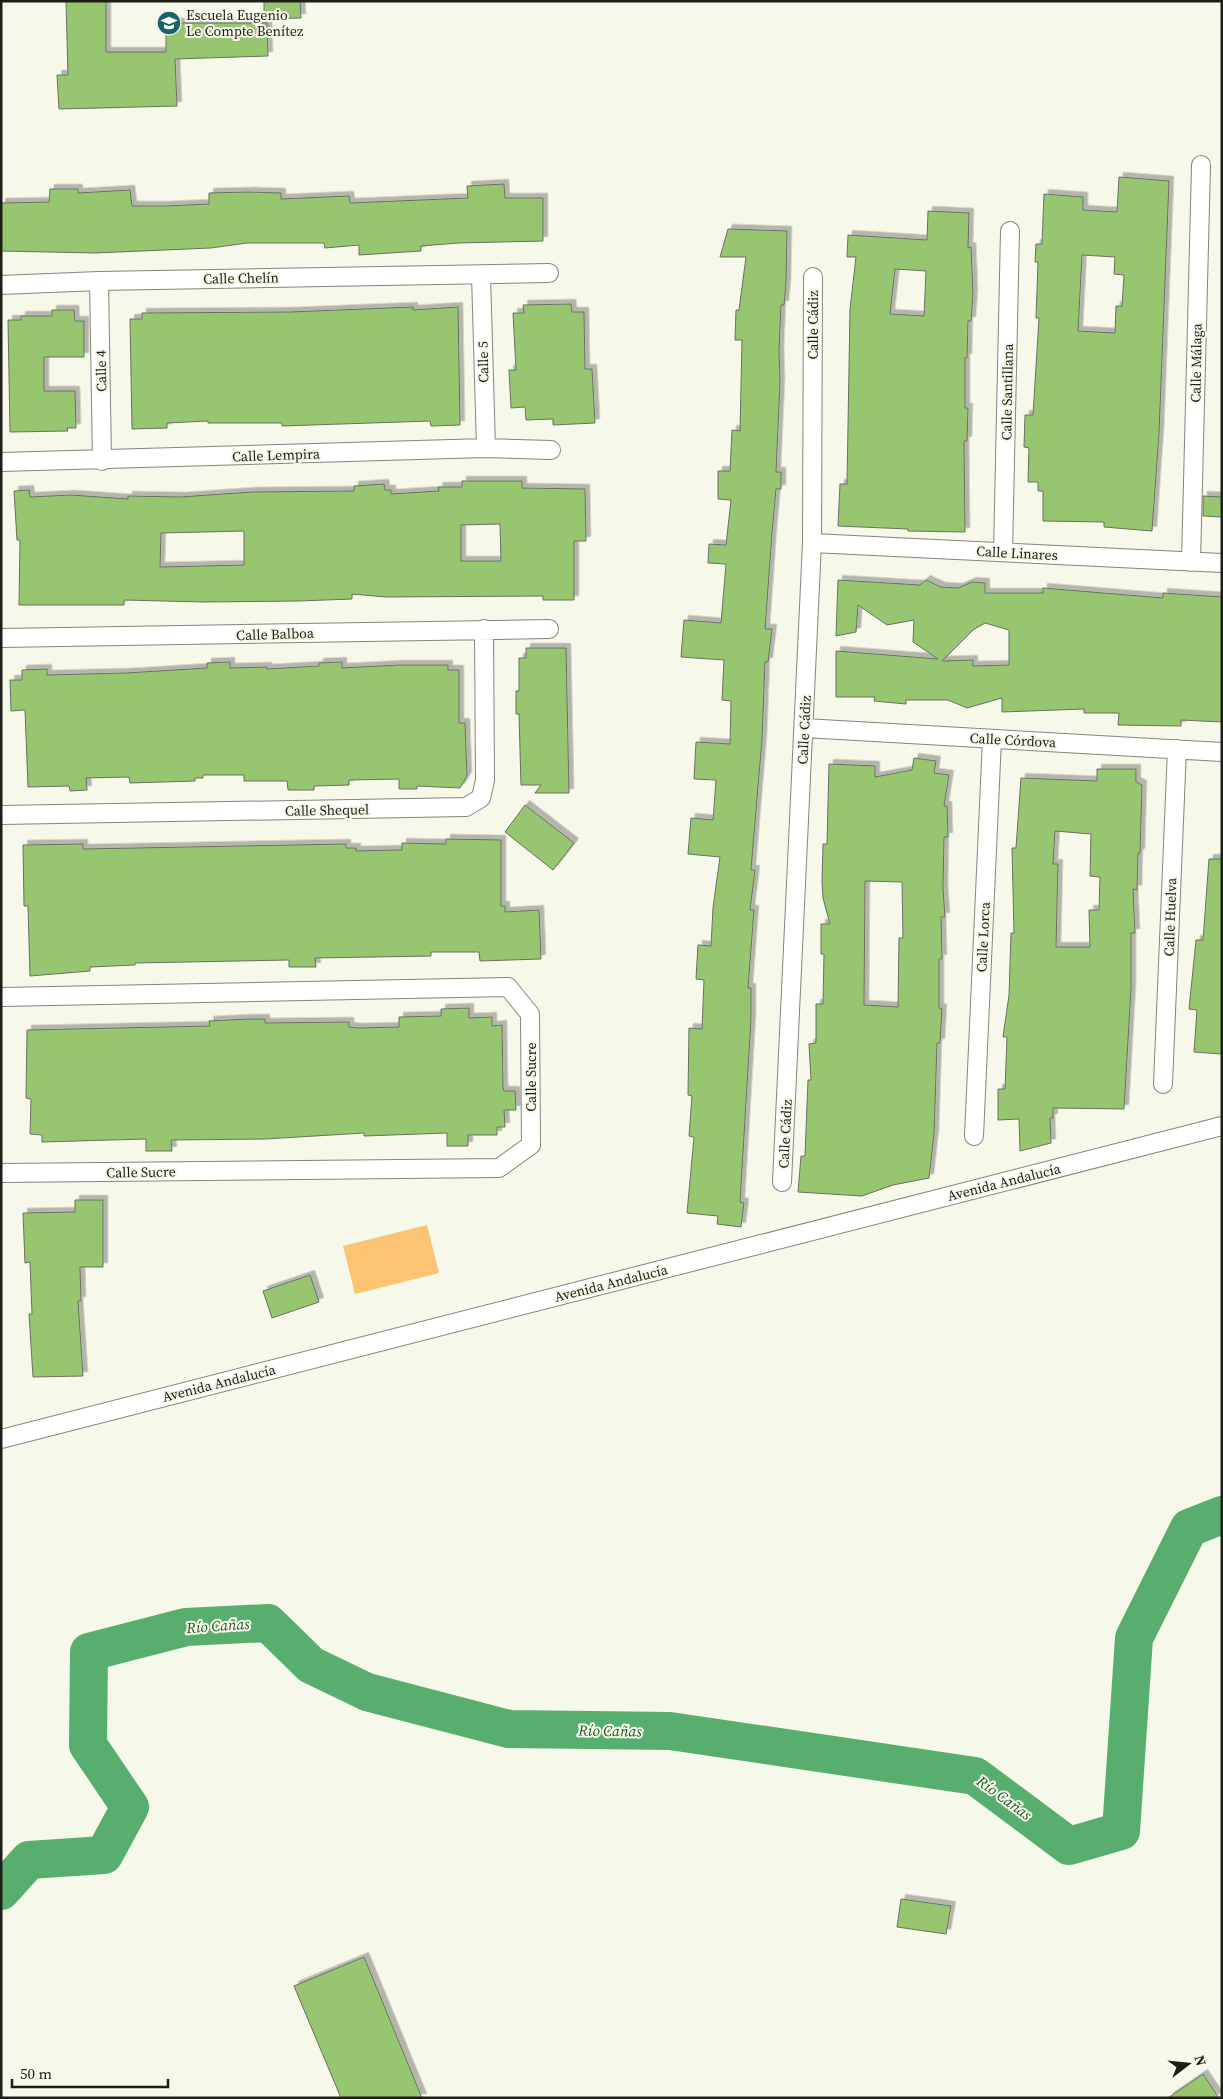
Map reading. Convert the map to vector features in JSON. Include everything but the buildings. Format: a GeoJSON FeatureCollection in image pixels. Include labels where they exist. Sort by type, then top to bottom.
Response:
{"type":"FeatureCollection","features":[{"type":"Feature","properties":{"kind":"street","name":"Calle Málaga"},"geometry":{"type":"LineString","coordinates":[[1192,562],[1201,165]]}},
{"type":"Feature","properties":{"kind":"street","name":"Calle Santillana"},"geometry":{"type":"LineString","coordinates":[[1003,552],[1010,231]]}},
{"type":"Feature","properties":{"kind":"street","name":"Calle Chelín"},"geometry":{"type":"LineString","coordinates":[[1,286],[99,281],[549,273]]}},
{"type":"Feature","properties":{"kind":"street","name":"Calle 5"},"geometry":{"type":"LineString","coordinates":[[481,275],[486,448]]}},
{"type":"Feature","properties":{"kind":"street","name":"Calle Cádiz"},"geometry":{"type":"LineString","coordinates":[[782,1182],[812,543],[813,277]]}},
{"type":"Feature","properties":{"kind":"street","name":"Calle 4"},"geometry":{"type":"LineString","coordinates":[[99,281],[102,461]]}},
{"type":"Feature","properties":{"kind":"street","name":"Calle Lempira"},"geometry":{"type":"LineString","coordinates":[[1,462],[102,461],[486,448],[550,450]]}},
{"type":"Feature","properties":{"kind":"street","name":"Calle Linares"},"geometry":{"type":"LineString","coordinates":[[812,543],[1222,563]]}},
{"type":"Feature","properties":{"kind":"street","name":"Calle Shequel"},"geometry":{"type":"LineString","coordinates":[[1,815],[466,808],[481,798],[485,780],[484,629]]}},
{"type":"Feature","properties":{"kind":"street","name":"Calle Balboa"},"geometry":{"type":"LineString","coordinates":[[1,638],[130,638],[549,629]]}},
{"type":"Feature","properties":{"kind":"street","name":"Calle Córdova"},"geometry":{"type":"LineString","coordinates":[[804,728],[1222,752]]}},
{"type":"Feature","properties":{"kind":"street","name":"Calle Lorca"},"geometry":{"type":"LineString","coordinates":[[974,1136],[992,739]]}},
{"type":"Feature","properties":{"kind":"street","name":"Calle Huelva"},"geometry":{"type":"LineString","coordinates":[[1163,1084],[1177,749]]}},
{"type":"Feature","properties":{"kind":"street","name":"Calle Sucre"},"geometry":{"type":"LineString","coordinates":[[1,997],[508,987],[530,1014],[531,1145],[498,1168],[1,1173]]}},
{"type":"Feature","properties":{"kind":"street","name":"Avenida Andalucía"},"geometry":{"type":"LineString","coordinates":[[1,1439],[1222,1126]]}},
{"type":"Feature","properties":{"kind":"shaded area"},"geometry":{"type":"Polygon","coordinates":[[[427,1225],[439,1273],[355,1294],[343,1246],[427,1225]]]}},
{"type":"Feature","properties":{"kind":"waterway","name":"Río Cañas"},"geometry":{"type":"LineString","coordinates":[[1,1891],[29,1860],[104,1855],[130,1807],[88,1745],[89,1652],[186,1627],[268,1623],[311,1665],[367,1692],[509,1729],[670,1731],[975,1776],[1069,1846],[1121,1831],[1134,1638],[1189,1528],[1222,1515]]}},
{"type":"Feature","properties":{"kind":"place","name":"Escuela Eugenio Le Compte Benítez"},"geometry":{"type":"Point","coordinates":[169,23]}}]}
